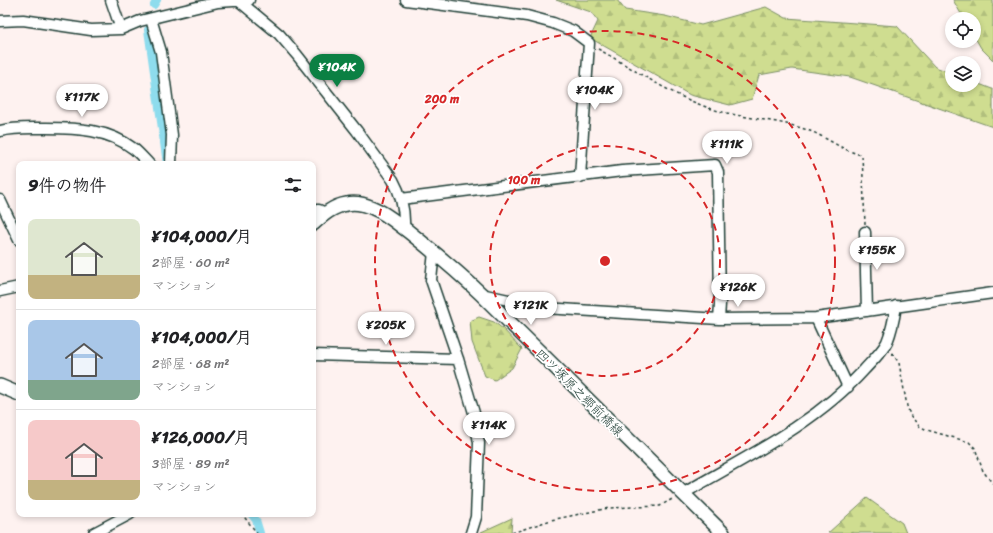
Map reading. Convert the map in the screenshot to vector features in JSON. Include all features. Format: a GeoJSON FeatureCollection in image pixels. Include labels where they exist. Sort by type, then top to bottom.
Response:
{"type":"FeatureCollection","features":[{"type":"Feature","properties":{"kind":"main road","name":"四ツ塚原之郷前橋線"},"geometry":{"type":"LineString","coordinates":[[319,211],[346,204],[358,204],[374,208],[404,228],[434,252],[481,294],[723,533]]}},
{"type":"Feature","properties":{"kind":"main road"},"geometry":{"type":"LineString","coordinates":[[0,386],[16,393]]}},
{"type":"Feature","properties":{"kind":"street"},"geometry":{"type":"LineString","coordinates":[[111,0],[121,29]]}},
{"type":"Feature","properties":{"kind":"street"},"geometry":{"type":"LineString","coordinates":[[406,0],[527,16],[552,22],[573,31],[589,43],[580,177]]}},
{"type":"Feature","properties":{"kind":"street"},"geometry":{"type":"LineString","coordinates":[[0,21],[23,20],[91,30],[121,29],[140,21],[218,2],[244,1],[279,34],[297,55],[357,131],[393,180],[398,188],[405,212],[404,228]]}},
{"type":"Feature","properties":{"kind":"street"},"geometry":{"type":"LineString","coordinates":[[151,18],[161,52],[172,135],[171,161]]}},
{"type":"Feature","properties":{"kind":"street"},"geometry":{"type":"LineString","coordinates":[[0,131],[12,128],[76,128],[96,132],[114,138],[134,149],[146,161]]}},
{"type":"Feature","properties":{"kind":"street"},"geometry":{"type":"LineString","coordinates":[[401,199],[622,171],[715,165],[718,172],[719,319]]}},
{"type":"Feature","properties":{"kind":"street"},"geometry":{"type":"LineString","coordinates":[[0,200],[16,234]]}},
{"type":"Feature","properties":{"kind":"street"},"geometry":{"type":"LineString","coordinates":[[865,232],[867,312]]}},
{"type":"Feature","properties":{"kind":"street"},"geometry":{"type":"LineString","coordinates":[[434,252],[431,280],[458,359],[474,413],[478,443],[476,517],[470,533]]}},
{"type":"Feature","properties":{"kind":"street"},"geometry":{"type":"LineString","coordinates":[[0,291],[16,288]]}},
{"type":"Feature","properties":{"kind":"street"},"geometry":{"type":"LineString","coordinates":[[481,294],[545,308],[719,319],[816,318],[993,293]]}},
{"type":"Feature","properties":{"kind":"street"},"geometry":{"type":"LineString","coordinates":[[684,493],[782,436],[822,409],[848,386],[884,346],[894,323],[896,306]]}},
{"type":"Feature","properties":{"kind":"street"},"geometry":{"type":"LineString","coordinates":[[816,318],[848,386]]}},
{"type":"Feature","properties":{"kind":"street"},"geometry":{"type":"LineString","coordinates":[[316,355],[458,359]]}},
{"type":"Feature","properties":{"kind":"street"},"geometry":{"type":"LineString","coordinates":[[94,533],[124,517]]}},
{"type":"Feature","properties":{"kind":"path"},"geometry":{"type":"LineString","coordinates":[[589,43],[685,98],[710,108],[810,131],[846,149],[862,155],[865,232]]}},
{"type":"Feature","properties":{"kind":"path"},"geometry":{"type":"LineString","coordinates":[[884,346],[894,355],[899,364],[910,415],[919,426],[927,430],[969,442],[975,448],[983,471],[993,484]]}},
{"type":"Feature","properties":{"kind":"path"},"geometry":{"type":"LineString","coordinates":[[512,533],[550,520],[609,508],[660,506],[684,493]]}},
{"type":"Feature","properties":{"kind":"path"},"geometry":{"type":"LineString","coordinates":[[244,517],[256,533]]}},
{"type":"Feature","properties":{"kind":"green space"},"geometry":{"type":"Polygon","coordinates":[[[556,0],[617,0],[625,10],[665,16],[701,25],[766,7],[786,18],[897,26],[935,67],[945,71],[945,92],[981,92],[981,85],[993,89],[993,127],[850,77],[792,69],[759,75],[752,99],[730,105],[690,95],[590,38],[598,21],[591,12],[556,0]]]}},
{"type":"Feature","properties":{"kind":"green space"},"geometry":{"type":"Polygon","coordinates":[[[953,0],[993,0],[993,60],[981,48],[981,12],[960,12],[953,0]]]}},
{"type":"Feature","properties":{"kind":"green space"},"geometry":{"type":"Polygon","coordinates":[[[479,317],[494,322],[503,329],[522,349],[512,368],[495,380],[485,376],[472,342],[470,321],[479,317]]]}},
{"type":"Feature","properties":{"kind":"green space"},"geometry":{"type":"Polygon","coordinates":[[[867,498],[902,523],[906,533],[828,533],[867,498]]]}},
{"type":"Feature","properties":{"kind":"green space"},"geometry":{"type":"Polygon","coordinates":[[[512,518],[511,533],[479,533],[512,518]]]}},
{"type":"Feature","properties":{"kind":"waterway"},"geometry":{"type":"LineString","coordinates":[[154,5],[157,0]]}},
{"type":"Feature","properties":{"kind":"waterway"},"geometry":{"type":"LineString","coordinates":[[148,30],[167,161]]}},
{"type":"Feature","properties":{"kind":"waterway"},"geometry":{"type":"LineString","coordinates":[[254,517],[260,533]]}}]}
